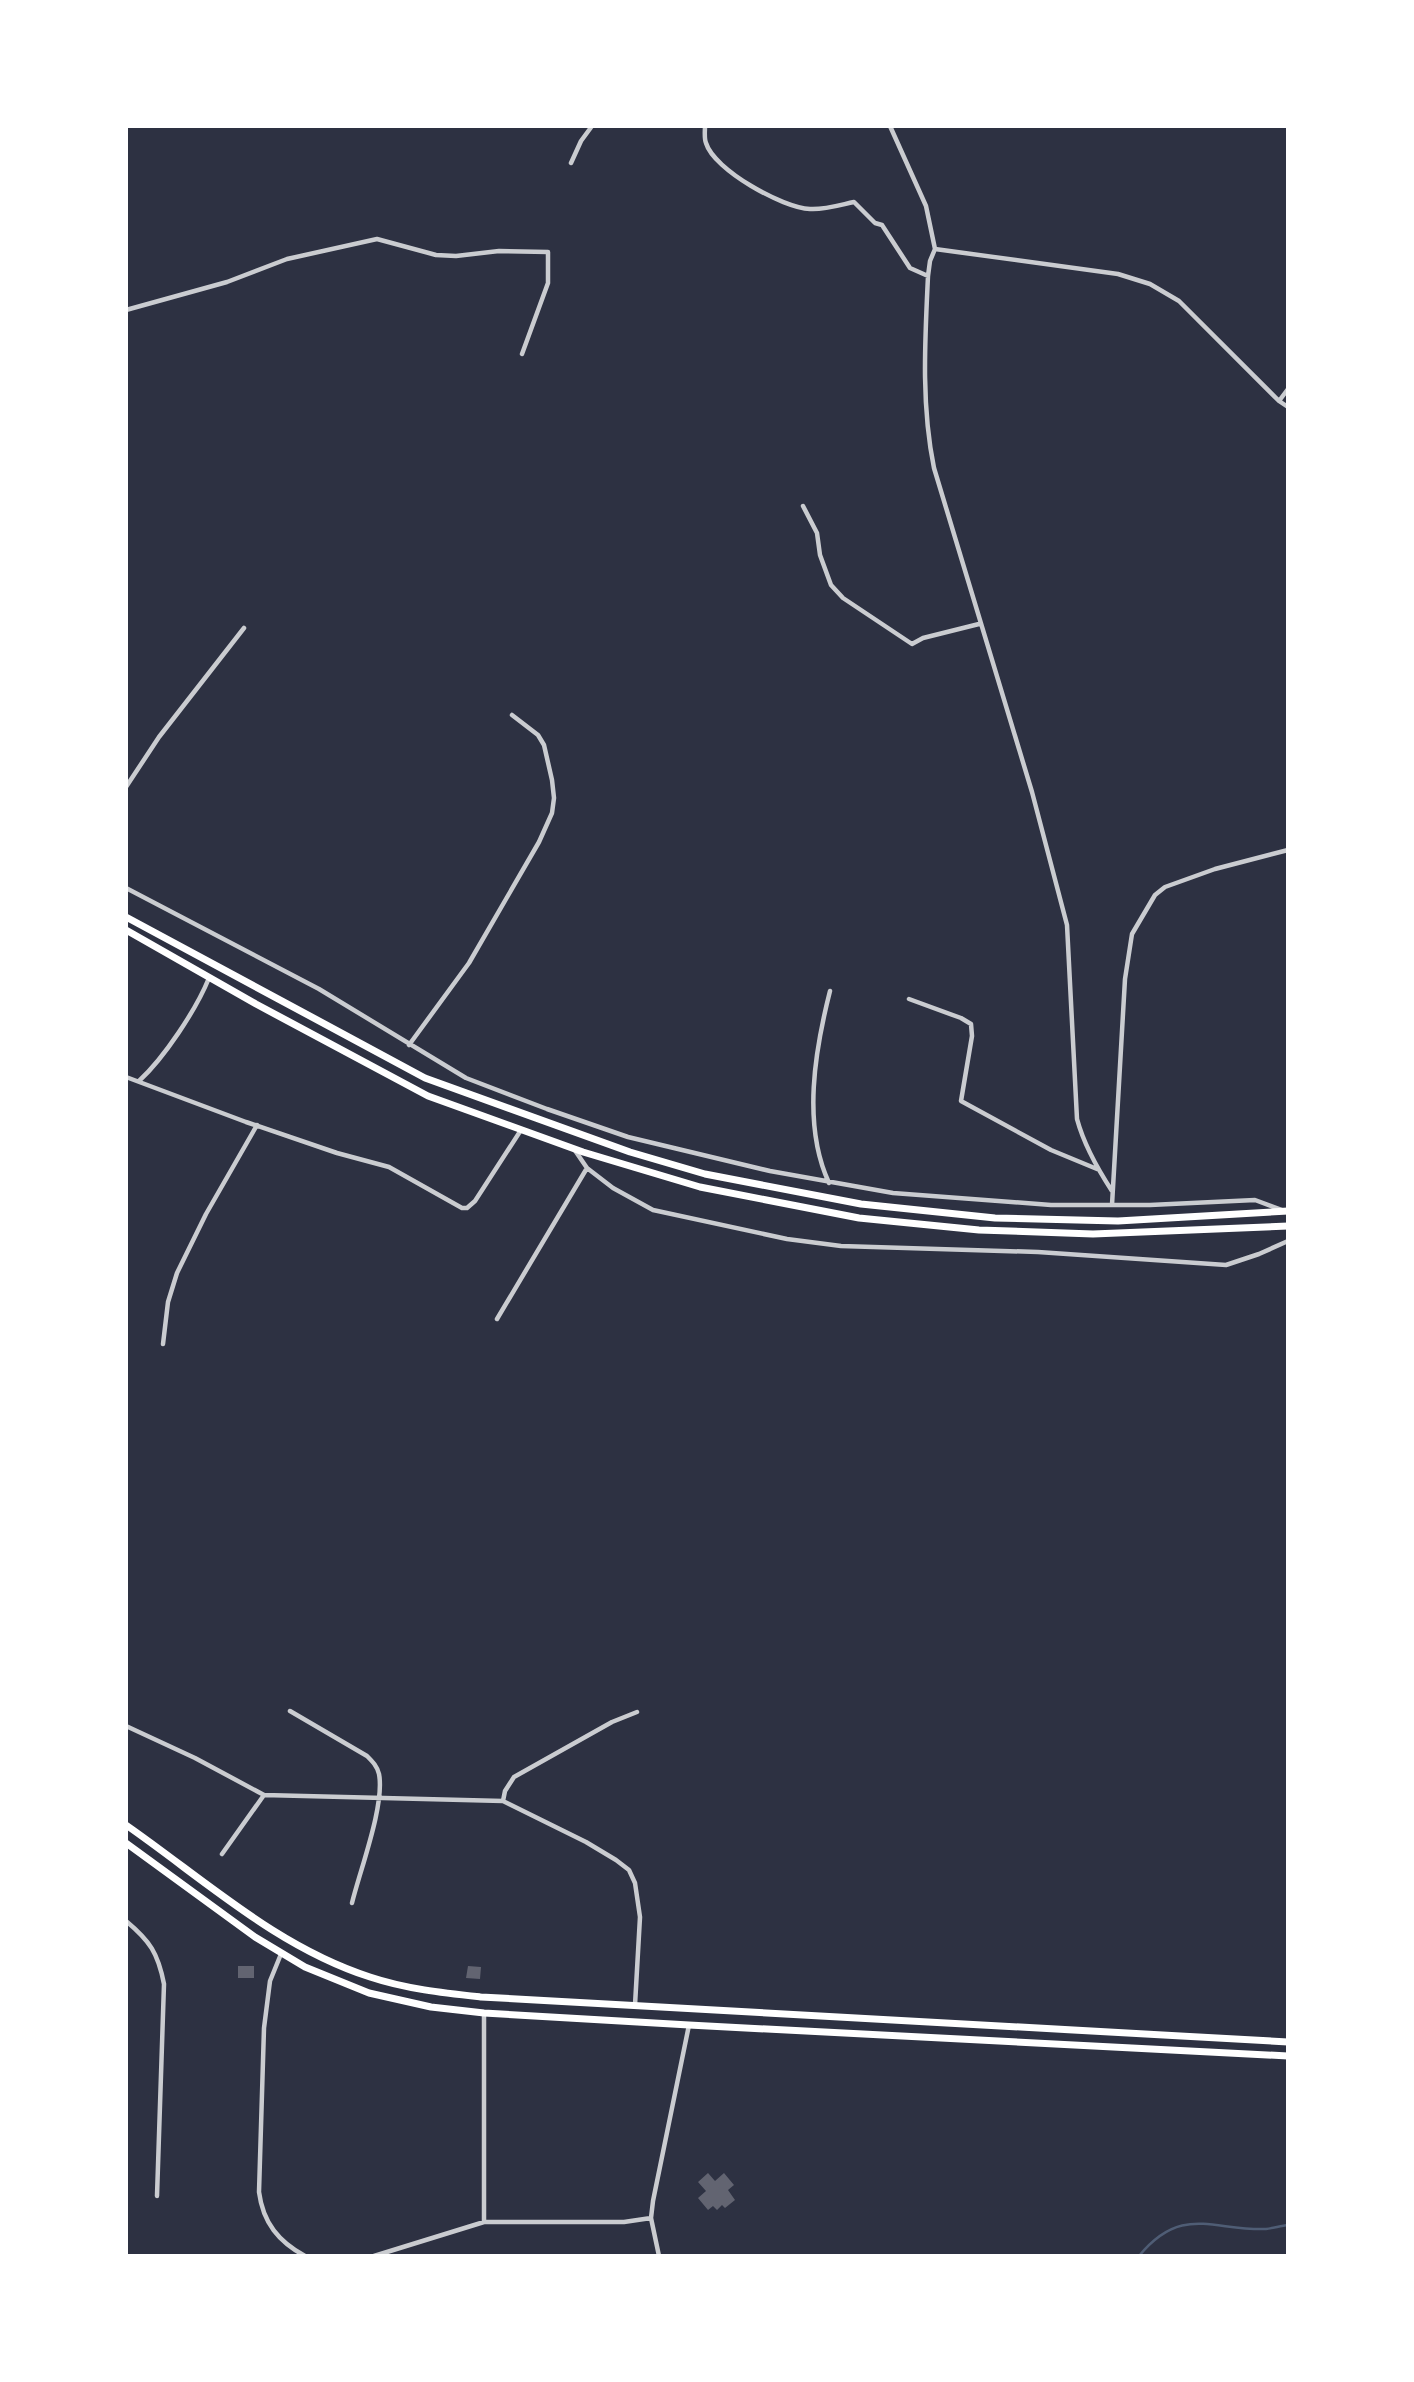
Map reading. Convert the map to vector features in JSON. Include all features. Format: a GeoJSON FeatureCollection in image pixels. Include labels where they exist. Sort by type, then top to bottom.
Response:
{"type":"FeatureCollection","features":[{"type":"Feature","properties":{"kind":"main road"},"geometry":{"type":"LineString","coordinates":[[126,917],[425,1078],[618,1149],[705,1174],[861,1204],[995,1218],[1118,1221],[1287,1211]]}},
{"type":"Feature","properties":{"kind":"main road"},"geometry":{"type":"LineString","coordinates":[[126,930],[414,1089],[573,1149],[700,1187],[859,1218],[1036,1234],[1288,1226]]}},
{"type":"Feature","properties":{"kind":"main road"},"geometry":{"type":"LineString","coordinates":[[126,1825],[275,1933],[326,1960],[371,1977],[416,1988],[468,1995],[635,2006],[1288,2042]]}},
{"type":"Feature","properties":{"kind":"main road"},"geometry":{"type":"LineString","coordinates":[[126,1843],[281,1954],[335,1981],[369,1993],[431,2007],[689,2025],[1288,2056]]}},
{"type":"Feature","properties":{"kind":"street"},"geometry":{"type":"LineString","coordinates":[[571,163],[581,141],[592,126]]}},
{"type":"Feature","properties":{"kind":"street"},"geometry":{"type":"LineString","coordinates":[[705,126],[706,143],[713,154],[740,177],[772,197],[799,207],[811,209],[854,202],[875,223],[882,225],[910,268],[928,276]]}},
{"type":"Feature","properties":{"kind":"street"},"geometry":{"type":"LineString","coordinates":[[890,126],[926,206],[935,249],[928,276],[925,410],[927,435],[979,624],[1032,792],[1067,925],[1077,1119],[1097,1169],[1112,1191]]}},
{"type":"Feature","properties":{"kind":"street"},"geometry":{"type":"LineString","coordinates":[[126,310],[227,282],[287,259],[377,239],[436,255],[456,256],[499,251],[548,252],[548,283],[522,354]]}},
{"type":"Feature","properties":{"kind":"street"},"geometry":{"type":"LineString","coordinates":[[935,249],[1118,274],[1150,284],[1179,301],[1288,407]]}},
{"type":"Feature","properties":{"kind":"street"},"geometry":{"type":"LineString","coordinates":[[1279,401],[1288,389]]}},
{"type":"Feature","properties":{"kind":"street"},"geometry":{"type":"LineString","coordinates":[[803,506],[817,533],[820,555],[831,585],[843,598],[912,644],[923,638],[979,624]]}},
{"type":"Feature","properties":{"kind":"street"},"geometry":{"type":"LineString","coordinates":[[126,787],[159,737],[244,628]]}},
{"type":"Feature","properties":{"kind":"street"},"geometry":{"type":"LineString","coordinates":[[410,1045],[482,941],[539,842],[552,813],[552,780],[544,745],[538,735],[512,715]]}},
{"type":"Feature","properties":{"kind":"street"},"geometry":{"type":"LineString","coordinates":[[1112,1205],[1125,979],[1132,933],[1155,895],[1165,887],[1215,869],[1288,850]]}},
{"type":"Feature","properties":{"kind":"street"},"geometry":{"type":"LineString","coordinates":[[126,888],[319,989],[466,1078],[610,1131],[770,1171],[893,1193],[984,1201],[1112,1205],[1255,1200],[1287,1211]]}},
{"type":"Feature","properties":{"kind":"street"},"geometry":{"type":"LineString","coordinates":[[139,1081],[166,1049],[203,994],[209,978]]}},
{"type":"Feature","properties":{"kind":"street"},"geometry":{"type":"LineString","coordinates":[[829,1183],[816,1144],[814,1112],[817,1047],[830,992]]}},
{"type":"Feature","properties":{"kind":"street"},"geometry":{"type":"LineString","coordinates":[[909,999],[971,1024],[972,1036],[961,1101],[1051,1150],[1097,1169]]}},
{"type":"Feature","properties":{"kind":"street"},"geometry":{"type":"LineString","coordinates":[[126,1077],[337,1153],[389,1167],[462,1208],[467,1208],[475,1201],[521,1130]]}},
{"type":"Feature","properties":{"kind":"street"},"geometry":{"type":"LineString","coordinates":[[163,1344],[168,1302],[177,1273],[206,1214],[257,1125]]}},
{"type":"Feature","properties":{"kind":"street"},"geometry":{"type":"LineString","coordinates":[[573,1149],[587,1168],[613,1188],[653,1210],[774,1236],[841,1246],[1013,1251],[1226,1265],[1288,1241]]}},
{"type":"Feature","properties":{"kind":"street"},"geometry":{"type":"LineString","coordinates":[[497,1319],[587,1168]]}},
{"type":"Feature","properties":{"kind":"street"},"geometry":{"type":"LineString","coordinates":[[290,1711],[368,1756],[379,1773],[380,1797],[352,1903]]}},
{"type":"Feature","properties":{"kind":"street"},"geometry":{"type":"LineString","coordinates":[[503,1801],[505,1791],[514,1777],[612,1722],[637,1712]]}},
{"type":"Feature","properties":{"kind":"street"},"geometry":{"type":"LineString","coordinates":[[126,1726],[195,1758],[264,1795],[503,1801],[586,1842],[629,1870],[637,1891],[640,1917],[635,2006]]}},
{"type":"Feature","properties":{"kind":"street"},"geometry":{"type":"LineString","coordinates":[[222,1854],[264,1795]]}},
{"type":"Feature","properties":{"kind":"street"},"geometry":{"type":"LineString","coordinates":[[126,1921],[152,1946],[160,1964],[164,1984],[157,2196]]}},
{"type":"Feature","properties":{"kind":"street"},"geometry":{"type":"LineString","coordinates":[[281,1954],[270,1981],[265,2017],[259,2192],[261,2206],[272,2229],[291,2248],[305,2256]]}},
{"type":"Feature","properties":{"kind":"street"},"geometry":{"type":"LineString","coordinates":[[484,2012],[484,2222]]}},
{"type":"Feature","properties":{"kind":"street"},"geometry":{"type":"LineString","coordinates":[[659,2256],[651,2218],[653,2201],[689,2025]]}},
{"type":"Feature","properties":{"kind":"street"},"geometry":{"type":"LineString","coordinates":[[374,2256],[484,2222],[624,2222],[651,2218]]}},
{"type":"Feature","properties":{"kind":"building"},"geometry":{"type":"Polygon","coordinates":[[[238,1966],[254,1966],[254,1978],[238,1978],[238,1966]]]}},
{"type":"Feature","properties":{"kind":"building"},"geometry":{"type":"Polygon","coordinates":[[[468,1966],[481,1967],[480,1979],[466,1978],[468,1966]]]}},
{"type":"Feature","properties":{"kind":"building"},"geometry":{"type":"Polygon","coordinates":[[[708,2173],[715,2181],[724,2173],[734,2185],[728,2190],[735,2200],[725,2208],[722,2205],[717,2210],[713,2206],[708,2210],[698,2198],[706,2191],[698,2182],[708,2173]]]}},
{"type":"Feature","properties":{"kind":"waterway"},"geometry":{"type":"LineString","coordinates":[[1139,2256],[1155,2240],[1184,2225],[1247,2229],[1288,2225]]}}]}
